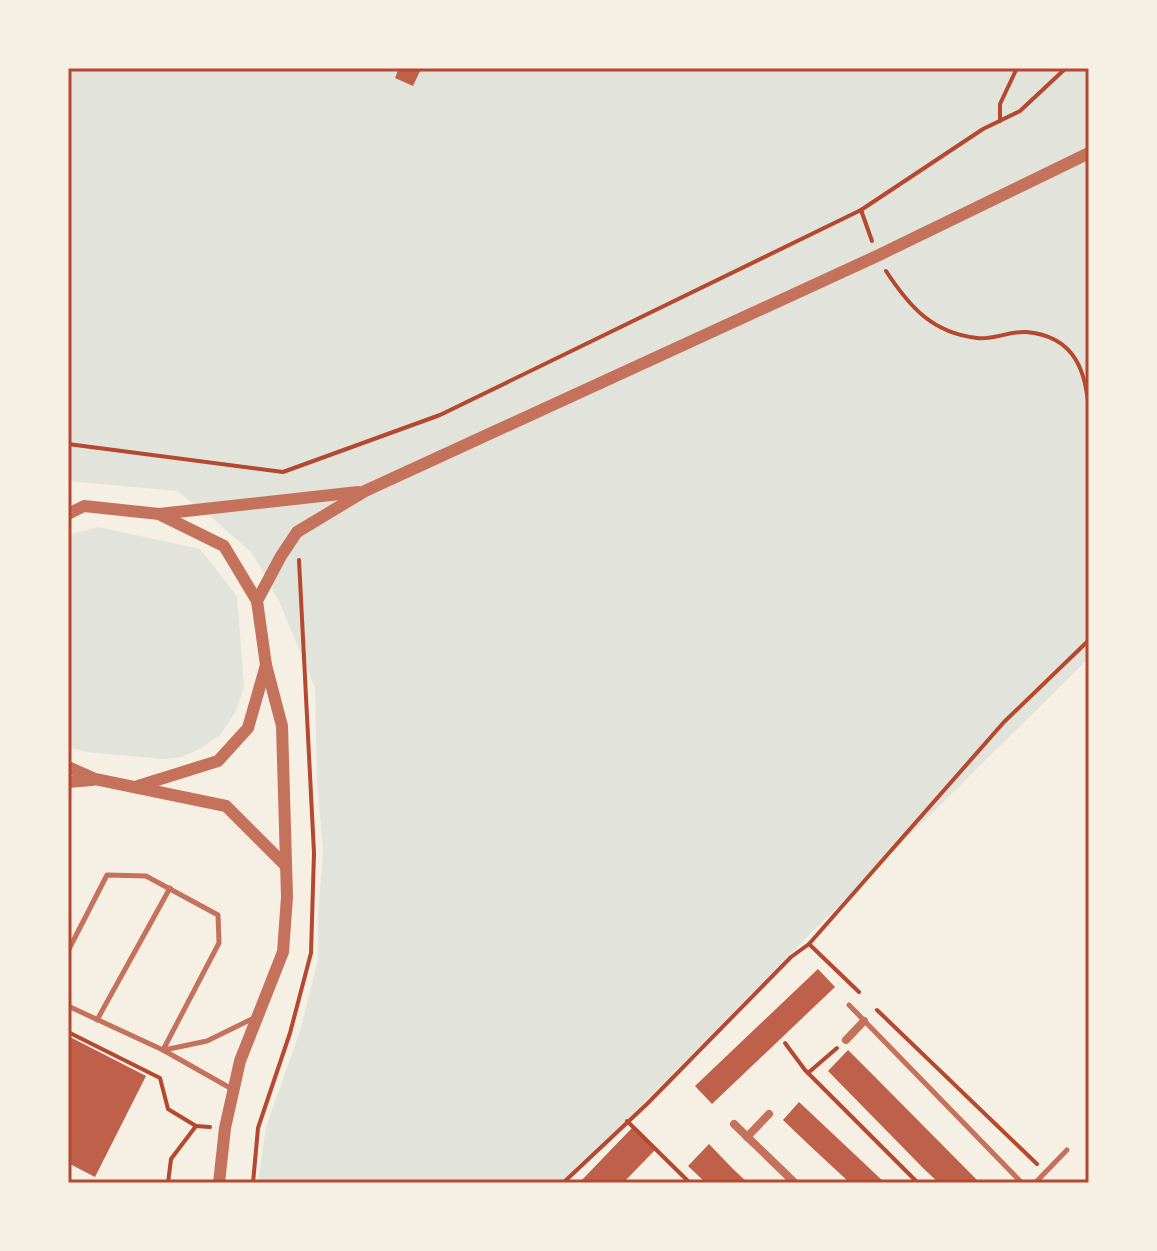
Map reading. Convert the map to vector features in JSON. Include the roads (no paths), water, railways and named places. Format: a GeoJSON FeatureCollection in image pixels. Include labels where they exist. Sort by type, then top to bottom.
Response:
{"type":"FeatureCollection","features":[{"type":"Feature","properties":{"kind":"street"},"geometry":{"type":"LineString","coordinates":[[257,601],[297,532],[365,491],[877,256],[1089,153]]}},
{"type":"Feature","properties":{"kind":"street"},"geometry":{"type":"LineString","coordinates":[[68,499],[84,506],[159,514],[365,491]]}},
{"type":"Feature","properties":{"kind":"street"},"geometry":{"type":"LineString","coordinates":[[68,514],[84,506]]}},
{"type":"Feature","properties":{"kind":"street"},"geometry":{"type":"LineString","coordinates":[[159,514],[224,546],[257,601],[266,665],[282,726],[286,866],[283,952],[232,1089],[219,1183]]}},
{"type":"Feature","properties":{"kind":"street"},"geometry":{"type":"LineString","coordinates":[[138,786],[218,761],[248,728],[266,665]]}},
{"type":"Feature","properties":{"kind":"street"},"geometry":{"type":"LineString","coordinates":[[68,767],[95,779],[226,806],[286,866]]}},
{"type":"Feature","properties":{"kind":"street"},"geometry":{"type":"LineString","coordinates":[[68,782],[95,779]]}},
{"type":"Feature","properties":{"kind":"street"},"geometry":{"type":"LineString","coordinates":[[846,1040],[864,1021]]}},
{"type":"Feature","properties":{"kind":"street"},"geometry":{"type":"LineString","coordinates":[[747,1137],[769,1114]]}},
{"type":"Feature","properties":{"kind":"street"},"geometry":{"type":"LineString","coordinates":[[734,1124],[795,1183]]}},
{"type":"Feature","properties":{"kind":"lane"},"geometry":{"type":"LineString","coordinates":[[68,951],[107,875],[146,876],[218,915],[219,943],[163,1050]]}},
{"type":"Feature","properties":{"kind":"lane"},"geometry":{"type":"LineString","coordinates":[[97,1020],[170,888]]}},
{"type":"Feature","properties":{"kind":"lane"},"geometry":{"type":"LineString","coordinates":[[849,1005],[1022,1183]]}},
{"type":"Feature","properties":{"kind":"lane"},"geometry":{"type":"LineString","coordinates":[[68,1006],[163,1050],[232,1089]]}},
{"type":"Feature","properties":{"kind":"lane"},"geometry":{"type":"LineString","coordinates":[[163,1050],[207,1041],[258,1015]]}},
{"type":"Feature","properties":{"kind":"lane"},"geometry":{"type":"LineString","coordinates":[[1035,1183],[1067,1150]]}}]}
